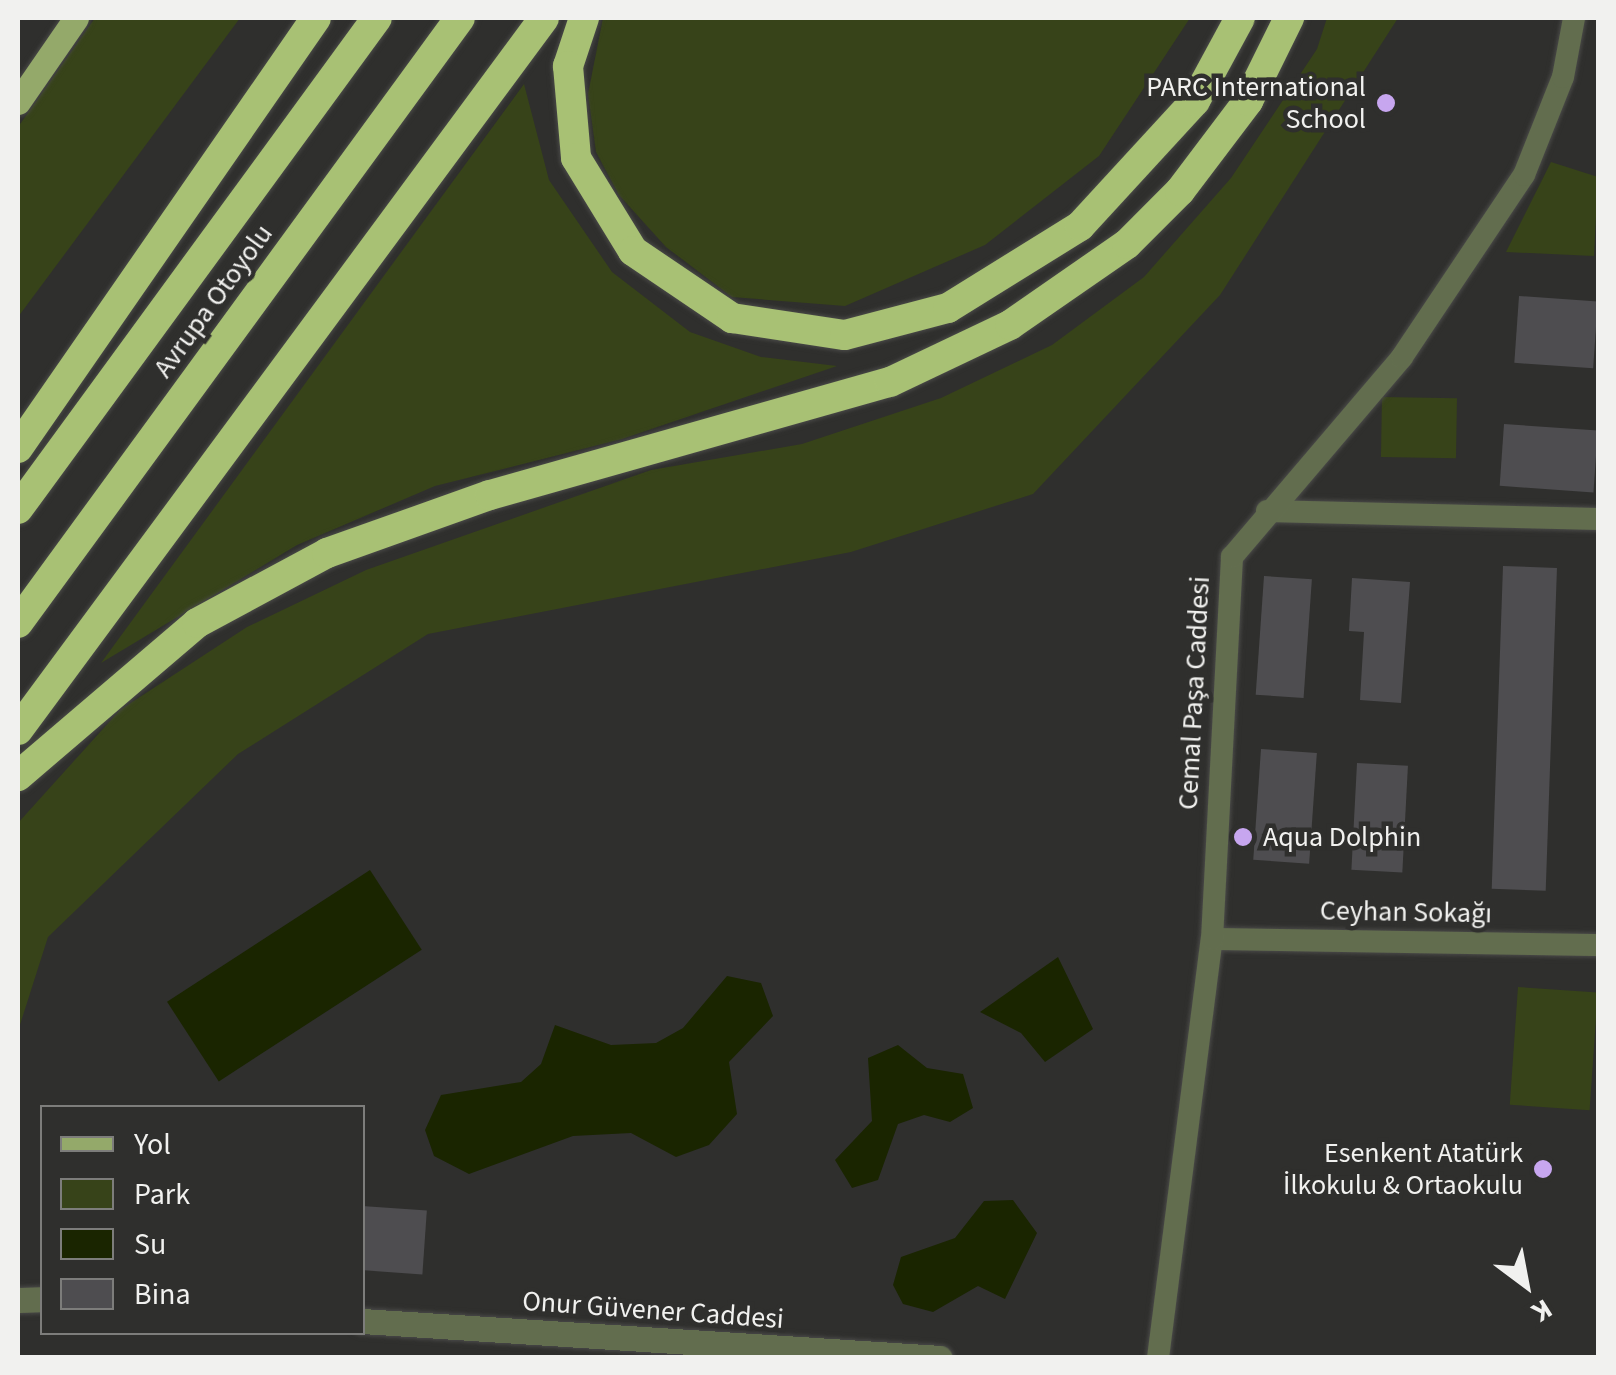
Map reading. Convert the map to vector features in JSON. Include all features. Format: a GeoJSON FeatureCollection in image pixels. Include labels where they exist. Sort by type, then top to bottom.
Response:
{"type":"FeatureCollection","features":[{"type":"Feature","properties":{"kind":"highway"},"geometry":{"type":"LineString","coordinates":[[270,83],[300,18]]}},
{"type":"Feature","properties":{"kind":"highway"},"geometry":{"type":"LineString","coordinates":[[18,448],[316,18]]}},
{"type":"Feature","properties":{"kind":"highway","name":"Avrupa Otoyolu"},"geometry":{"type":"LineString","coordinates":[[18,509],[377,18]]}},
{"type":"Feature","properties":{"kind":"highway","name":"Avrupa Otoyolu"},"geometry":{"type":"LineString","coordinates":[[18,623],[460,18]]}},
{"type":"Feature","properties":{"kind":"highway"},"geometry":{"type":"LineString","coordinates":[[18,730],[544,18]]}},
{"type":"Feature","properties":{"kind":"highway"},"geometry":{"type":"LineString","coordinates":[[584,18],[568,66],[576,158],[633,251],[732,318],[845,335],[948,308],[1080,226],[1195,101],[1240,18]]}},
{"type":"Feature","properties":{"kind":"highway"},"geometry":{"type":"LineString","coordinates":[[18,776],[197,623],[327,553],[490,494],[890,382],[1010,325],[1128,244],[1180,191],[1248,101],[1290,18]]}},
{"type":"Feature","properties":{"kind":"main road"},"geometry":{"type":"LineString","coordinates":[[18,102],[76,18]]}},
{"type":"Feature","properties":{"kind":"street","name":"Cemal Paşa Caddesi"},"geometry":{"type":"LineString","coordinates":[[1158,1358],[1212,939],[1232,557],[1402,358],[1524,175],[1563,78],[1574,18]]}},
{"type":"Feature","properties":{"kind":"street"},"geometry":{"type":"LineString","coordinates":[[1267,512],[1598,519]]}},
{"type":"Feature","properties":{"kind":"street","name":"Ceyhan Sokağı"},"geometry":{"type":"LineString","coordinates":[[1212,939],[1598,945]]}},
{"type":"Feature","properties":{"kind":"street","name":"Onur Güvener Caddesi"},"geometry":{"type":"LineString","coordinates":[[365,1321],[940,1358]]}},
{"type":"Feature","properties":{"kind":"green space"},"geometry":{"type":"Polygon","coordinates":[[[95,18],[240,18],[18,317],[18,127],[95,18]]]}},
{"type":"Feature","properties":{"kind":"green space"},"geometry":{"type":"Polygon","coordinates":[[[603,18],[1190,18],[1099,156],[985,245],[845,306],[732,297],[666,247],[619,195],[596,152],[588,94],[603,18]]]}},
{"type":"Feature","properties":{"kind":"green space"},"geometry":{"type":"Polygon","coordinates":[[[1327,18],[1398,18],[1220,295],[1033,494],[851,552],[428,634],[238,754],[48,937],[18,1031],[18,823],[120,710],[247,627],[366,570],[651,470],[802,444],[941,398],[1052,345],[1144,277],[1231,178],[1317,49],[1327,18]]]}},
{"type":"Feature","properties":{"kind":"green space"},"geometry":{"type":"Polygon","coordinates":[[[524,84],[549,180],[612,272],[690,332],[761,357],[837,366],[622,439],[435,486],[297,545],[101,663],[524,84]]]}},
{"type":"Feature","properties":{"kind":"green space"},"geometry":{"type":"Polygon","coordinates":[[[1551,162],[1598,177],[1594,256],[1506,252],[1551,162]]]}},
{"type":"Feature","properties":{"kind":"green space"},"geometry":{"type":"Polygon","coordinates":[[[1382,397],[1457,398],[1456,458],[1381,457],[1382,397]]]}},
{"type":"Feature","properties":{"kind":"green space"},"geometry":{"type":"Polygon","coordinates":[[[1518,987],[1598,993],[1590,1110],[1510,1105],[1518,987]]]}},
{"type":"Feature","properties":{"kind":"water"},"geometry":{"type":"Polygon","coordinates":[[[370,870],[422,950],[219,1081],[167,1002],[370,870]]]}},
{"type":"Feature","properties":{"kind":"water"},"geometry":{"type":"Polygon","coordinates":[[[1058,957],[1093,1029],[1045,1062],[1021,1033],[980,1012],[1058,957]]]}},
{"type":"Feature","properties":{"kind":"water"},"geometry":{"type":"Polygon","coordinates":[[[727,976],[761,983],[773,1016],[729,1062],[737,1114],[709,1145],[676,1157],[631,1133],[573,1136],[469,1174],[434,1156],[425,1130],[441,1095],[521,1082],[541,1064],[555,1025],[611,1045],[656,1043],[683,1028],[727,976]]]}},
{"type":"Feature","properties":{"kind":"water"},"geometry":{"type":"Polygon","coordinates":[[[898,1045],[927,1068],[963,1074],[973,1108],[950,1122],[924,1115],[898,1124],[878,1180],[852,1188],[835,1160],[872,1121],[868,1058],[898,1045]]]}},
{"type":"Feature","properties":{"kind":"water"},"geometry":{"type":"Polygon","coordinates":[[[1013,1200],[1037,1233],[1005,1299],[978,1286],[933,1312],[903,1304],[893,1285],[901,1257],[955,1238],[984,1201],[1013,1200]]]}},
{"type":"Feature","properties":{"kind":"building"},"geometry":{"type":"Polygon","coordinates":[[[1519,296],[1598,302],[1593,368],[1514,363],[1519,296]]]}},
{"type":"Feature","properties":{"kind":"building"},"geometry":{"type":"Polygon","coordinates":[[[1504,424],[1598,431],[1593,492],[1500,486],[1504,424]]]}},
{"type":"Feature","properties":{"kind":"building"},"geometry":{"type":"Polygon","coordinates":[[[1503,566],[1557,568],[1546,891],[1492,889],[1503,566]]]}},
{"type":"Feature","properties":{"kind":"building"},"geometry":{"type":"Polygon","coordinates":[[[1264,576],[1312,579],[1304,698],[1256,695],[1264,576]]]}},
{"type":"Feature","properties":{"kind":"building"},"geometry":{"type":"Polygon","coordinates":[[[1352,578],[1410,582],[1401,703],[1360,700],[1364,632],[1349,631],[1352,578]]]}},
{"type":"Feature","properties":{"kind":"building"},"geometry":{"type":"Polygon","coordinates":[[[1261,749],[1317,753],[1309,864],[1253,860],[1261,749]]]}},
{"type":"Feature","properties":{"kind":"building"},"geometry":{"type":"Polygon","coordinates":[[[1357,763],[1408,766],[1402,873],[1351,870],[1357,763]]]}},
{"type":"Feature","properties":{"kind":"building"},"geometry":{"type":"Polygon","coordinates":[[[365,1206],[427,1211],[422,1274],[365,1270],[365,1206]]]}},
{"type":"Feature","properties":{"kind":"place","name":"PARC International School"},"geometry":{"type":"Point","coordinates":[1386,103]}},
{"type":"Feature","properties":{"kind":"place","name":"Aqua Dolphin"},"geometry":{"type":"Point","coordinates":[1243,837]}},
{"type":"Feature","properties":{"kind":"place","name":"Esenkent Atatürk İlkokulu & Ortaokulu"},"geometry":{"type":"Point","coordinates":[1543,1169]}}]}
